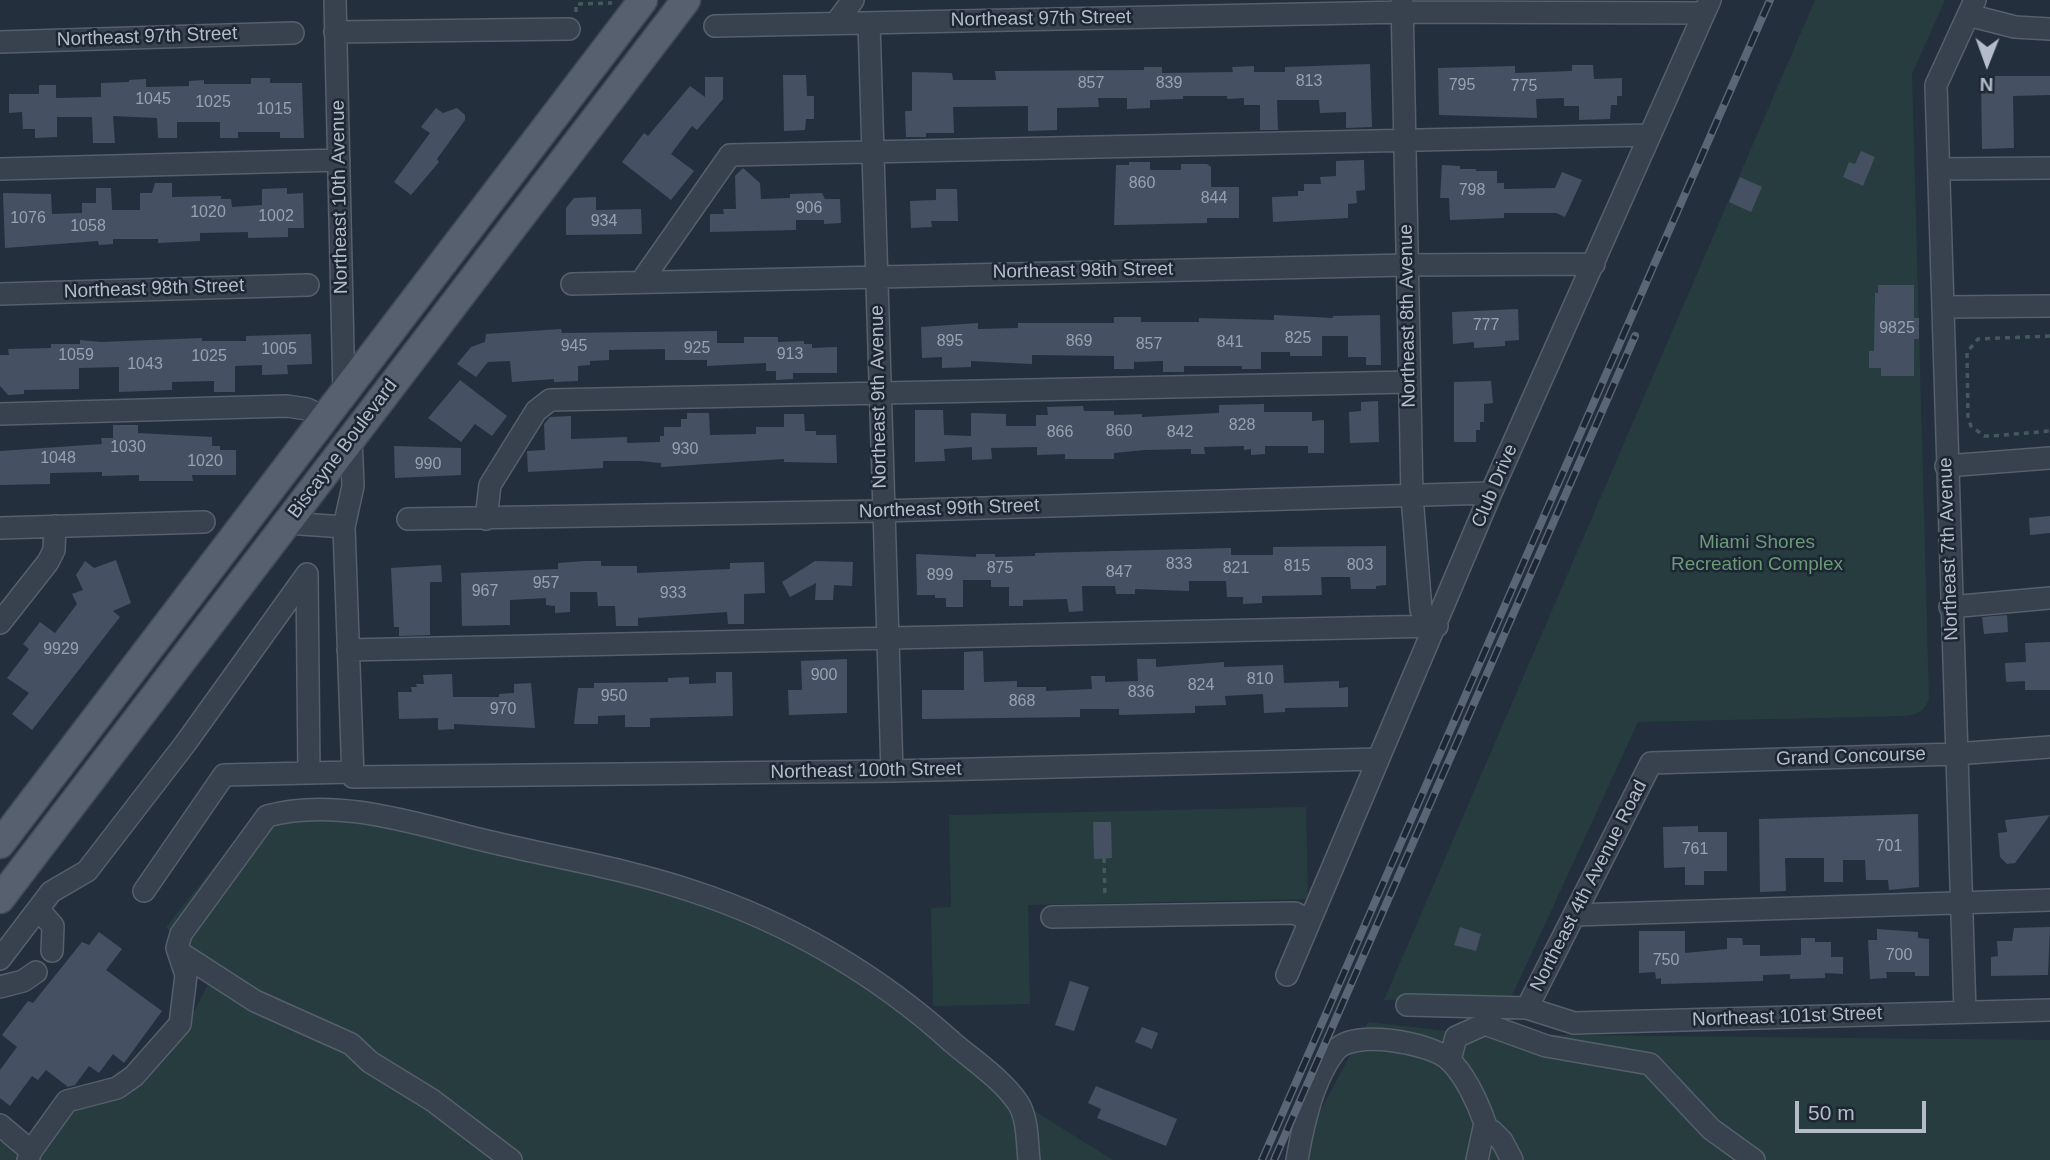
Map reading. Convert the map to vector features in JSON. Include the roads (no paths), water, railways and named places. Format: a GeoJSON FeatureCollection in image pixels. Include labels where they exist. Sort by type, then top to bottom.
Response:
{"type":"FeatureCollection","features":[{"type":"Feature","properties":{"kind":"main road","name":"Biscayne Boulevard"},"geometry":{"type":"LineString","coordinates":[[0,844],[643,0]]}},
{"type":"Feature","properties":{"kind":"main road","name":"Biscayne Boulevard"},"geometry":{"type":"LineString","coordinates":[[0,899],[686,0]]}},
{"type":"Feature","properties":{"kind":"main road"},"geometry":{"type":"LineString","coordinates":[[0,850],[24,867]]}},
{"type":"Feature","properties":{"kind":"street","name":"Northeast 10th Avenue"},"geometry":{"type":"LineString","coordinates":[[335,0],[344,394]]}},
{"type":"Feature","properties":{"kind":"street"},"geometry":{"type":"LineString","coordinates":[[836,23],[853,0]]}},
{"type":"Feature","properties":{"kind":"street","name":"Northeast 97th Street"},"geometry":{"type":"LineString","coordinates":[[715,26],[1403,6],[1707,6]]}},
{"type":"Feature","properties":{"kind":"street","name":"Northeast 8th Avenue"},"geometry":{"type":"LineString","coordinates":[[1403,6],[1412,496],[1421,610],[1437,626]]}},
{"type":"Feature","properties":{"kind":"street","name":"Club Drive"},"geometry":{"type":"LineString","coordinates":[[1287,975],[1437,626],[1491,493],[1707,6]]}},
{"type":"Feature","properties":{"kind":"street"},"geometry":{"type":"LineString","coordinates":[[1971,8],[2015,27],[2050,29]]}},
{"type":"Feature","properties":{"kind":"street","name":"Northeast 7th Avenue"},"geometry":{"type":"LineString","coordinates":[[1965,1012],[1950,607],[1936,86],[1971,8]]}},
{"type":"Feature","properties":{"kind":"street","name":"Northeast 9th Avenue"},"geometry":{"type":"LineString","coordinates":[[869,23],[892,771]]}},
{"type":"Feature","properties":{"kind":"street"},"geometry":{"type":"LineString","coordinates":[[335,32],[569,29]]}},
{"type":"Feature","properties":{"kind":"street","name":"Northeast 97th Street"},"geometry":{"type":"LineString","coordinates":[[0,42],[293,33]]}},
{"type":"Feature","properties":{"kind":"street"},"geometry":{"type":"LineString","coordinates":[[641,282],[730,155],[1649,135]]}},
{"type":"Feature","properties":{"kind":"street"},"geometry":{"type":"LineString","coordinates":[[0,169],[339,159]]}},
{"type":"Feature","properties":{"kind":"street"},"geometry":{"type":"LineString","coordinates":[[1939,169],[2050,168]]}},
{"type":"Feature","properties":{"kind":"street","name":"Northeast 98th Street"},"geometry":{"type":"LineString","coordinates":[[572,284],[876,275],[1594,264]]}},
{"type":"Feature","properties":{"kind":"street","name":"Northeast 98th Street"},"geometry":{"type":"LineString","coordinates":[[0,293],[308,285]]}},
{"type":"Feature","properties":{"kind":"street"},"geometry":{"type":"LineString","coordinates":[[1944,307],[2050,306]]}},
{"type":"Feature","properties":{"kind":"street"},"geometry":{"type":"LineString","coordinates":[[486,519],[490,485],[529,420],[550,400],[1409,382]]}},
{"type":"Feature","properties":{"kind":"street"},"geometry":{"type":"LineString","coordinates":[[0,414],[287,406],[307,409],[325,418]]}},
{"type":"Feature","properties":{"kind":"street"},"geometry":{"type":"LineString","coordinates":[[351,438],[353,486],[344,527],[353,774]]}},
{"type":"Feature","properties":{"kind":"street"},"geometry":{"type":"LineString","coordinates":[[1946,467],[2050,458]]}},
{"type":"Feature","properties":{"kind":"street","name":"Northeast 99th Street"},"geometry":{"type":"LineString","coordinates":[[408,519],[882,511],[1491,493]]}},
{"type":"Feature","properties":{"kind":"street"},"geometry":{"type":"LineString","coordinates":[[0,528],[204,522]]}},
{"type":"Feature","properties":{"kind":"street"},"geometry":{"type":"LineString","coordinates":[[287,523],[344,527]]}},
{"type":"Feature","properties":{"kind":"street"},"geometry":{"type":"LineString","coordinates":[[0,623],[48,562],[54,550],[55,526]]}},
{"type":"Feature","properties":{"kind":"street"},"geometry":{"type":"LineString","coordinates":[[0,959],[45,901],[87,871],[185,744],[307,574],[309,773]]}},
{"type":"Feature","properties":{"kind":"street"},"geometry":{"type":"LineString","coordinates":[[1950,607],[2050,598]]}},
{"type":"Feature","properties":{"kind":"street"},"geometry":{"type":"LineString","coordinates":[[348,650],[1437,626]]}},
{"type":"Feature","properties":{"kind":"street","name":"Grand Concourse"},"geometry":{"type":"LineString","coordinates":[[1651,763],[1955,754],[2050,747]]}},
{"type":"Feature","properties":{"kind":"street","name":"Northeast 100th Street"},"geometry":{"type":"LineString","coordinates":[[145,891],[224,775],[892,771],[1378,759]]}},
{"type":"Feature","properties":{"kind":"street","name":"Northeast 4th Avenue Road"},"geometry":{"type":"LineString","coordinates":[[1527,1008],[1651,763]]}},
{"type":"Feature","properties":{"kind":"street"},"geometry":{"type":"LineString","coordinates":[[0,1125],[30,1155],[66,1101],[117,1088],[134,1076],[180,1024],[186,975],[176,944],[180,934],[267,816],[306,810],[396,817],[657,881],[694,891],[808,940],[918,1012],[1018,1103],[1029,1160]]}},
{"type":"Feature","properties":{"kind":"street"},"geometry":{"type":"LineString","coordinates":[[24,867],[45,901],[53,926],[52,951]]}},
{"type":"Feature","properties":{"kind":"street"},"geometry":{"type":"LineString","coordinates":[[1574,915],[2050,900]]}},
{"type":"Feature","properties":{"kind":"street"},"geometry":{"type":"LineString","coordinates":[[1052,917],[1294,913],[1309,921]]}},
{"type":"Feature","properties":{"kind":"street"},"geometry":{"type":"LineString","coordinates":[[179,952],[256,1001],[351,1044],[375,1065],[432,1100],[510,1160]]}},
{"type":"Feature","properties":{"kind":"street"},"geometry":{"type":"LineString","coordinates":[[0,987],[23,981],[36,972]]}},
{"type":"Feature","properties":{"kind":"street","name":"Northeast 101st Street"},"geometry":{"type":"LineString","coordinates":[[1407,1005],[1527,1008],[1574,1023],[2050,1010]]}},
{"type":"Feature","properties":{"kind":"street"},"geometry":{"type":"LineString","coordinates":[[1450,1060],[1456,1037],[1485,1024],[1546,1045],[1650,1064],[1711,1129],[1754,1160]]}},
{"type":"Feature","properties":{"kind":"street"},"geometry":{"type":"LineString","coordinates":[[1297,1160],[1317,1085],[1337,1049],[1348,1041],[1366,1038],[1421,1046],[1450,1060],[1481,1112],[1483,1133],[1477,1160]]}},
{"type":"Feature","properties":{"kind":"street"},"geometry":{"type":"LineString","coordinates":[[1483,1133],[1492,1130],[1503,1141],[1512,1160]]}},
{"type":"Feature","properties":{"kind":"railway"},"geometry":{"type":"LineString","coordinates":[[1262,1160],[1770,0]]}},
{"type":"Feature","properties":{"kind":"railway"},"geometry":{"type":"LineString","coordinates":[[1274,1160],[1635,336]]}},
{"type":"Feature","properties":{"kind":"park label","name":"Miami Shores Recreation Complex"},"geometry":{"type":"Point","coordinates":[1757,554]}}]}
